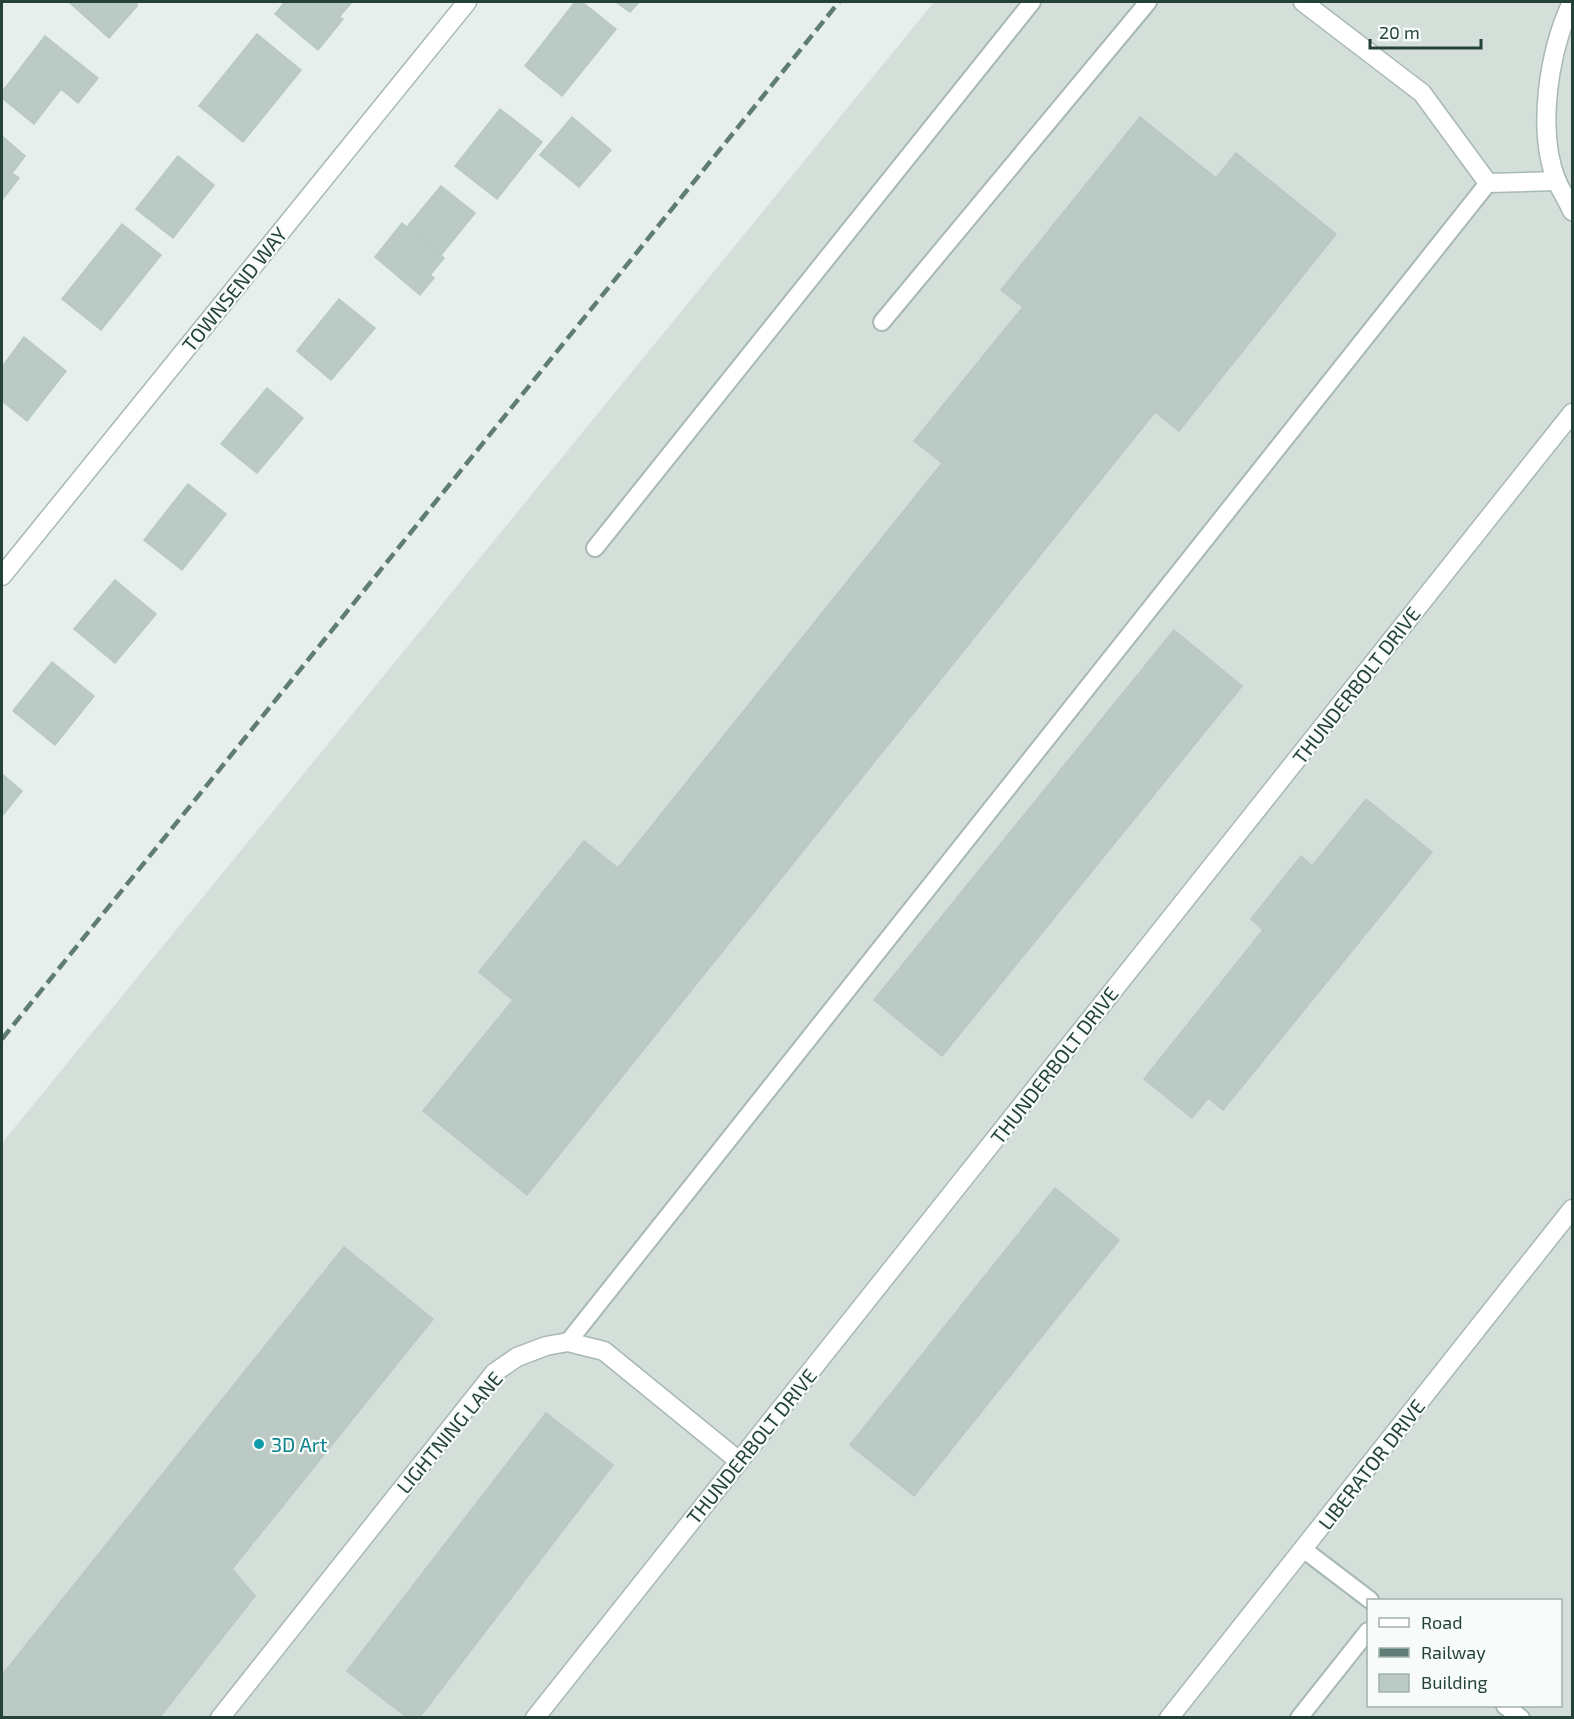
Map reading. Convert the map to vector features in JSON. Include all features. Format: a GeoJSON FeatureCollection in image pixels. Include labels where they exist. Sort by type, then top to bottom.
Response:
{"type":"FeatureCollection","features":[{"type":"Feature","properties":{"kind":"street","name":"TOWNSEND WAY"},"geometry":{"type":"LineString","coordinates":[[2,576],[467,2]]}},
{"type":"Feature","properties":{"kind":"street"},"geometry":{"type":"LineString","coordinates":[[1303,2],[1422,93],[1488,183],[1557,181]]}},
{"type":"Feature","properties":{"kind":"street"},"geometry":{"type":"LineString","coordinates":[[1572,2],[1559,29],[1548,87],[1549,141],[1557,181],[1572,211]]}},
{"type":"Feature","properties":{"kind":"street","name":"THUNDERBOLT DRIVE"},"geometry":{"type":"LineString","coordinates":[[535,1718],[1572,413]]}},
{"type":"Feature","properties":{"kind":"street","name":"LIBERATOR DRIVE"},"geometry":{"type":"LineString","coordinates":[[1168,1718],[1572,1209]]}},
{"type":"Feature","properties":{"kind":"street","name":"LIGHTNING LANE"},"geometry":{"type":"LineString","coordinates":[[220,1718],[494,1372],[517,1357],[546,1346],[568,1342],[604,1351],[739,1461]]}},
{"type":"Feature","properties":{"kind":"lane"},"geometry":{"type":"LineString","coordinates":[[595,548],[1032,2]]}},
{"type":"Feature","properties":{"kind":"lane"},"geometry":{"type":"LineString","coordinates":[[882,322],[1148,2]]}},
{"type":"Feature","properties":{"kind":"lane"},"geometry":{"type":"LineString","coordinates":[[568,1342],[1488,183]]}},
{"type":"Feature","properties":{"kind":"lane"},"geometry":{"type":"LineString","coordinates":[[1303,1548],[1369,1599]]}},
{"type":"Feature","properties":{"kind":"lane"},"geometry":{"type":"LineString","coordinates":[[1299,1718],[1367,1632]]}},
{"type":"Feature","properties":{"kind":"lane"},"geometry":{"type":"LineString","coordinates":[[1506,1707],[1521,1718]]}},
{"type":"Feature","properties":{"kind":"shaded area"},"geometry":{"type":"Polygon","coordinates":[[[934,2],[1572,2],[1572,1717],[2,1718],[2,1143],[934,2]]]}},
{"type":"Feature","properties":{"kind":"building"},"geometry":{"type":"Polygon","coordinates":[[[71,2],[137,2],[137,6],[109,38],[71,2]]]}},
{"type":"Feature","properties":{"kind":"building"},"geometry":{"type":"Polygon","coordinates":[[[285,2],[352,2],[339,17],[343,19],[318,50],[275,14],[285,2]]]}},
{"type":"Feature","properties":{"kind":"building"},"geometry":{"type":"Polygon","coordinates":[[[575,2],[582,2],[616,29],[562,96],[525,66],[575,2]]]}},
{"type":"Feature","properties":{"kind":"building"},"geometry":{"type":"Polygon","coordinates":[[[616,2],[639,2],[630,12],[616,2]]]}},
{"type":"Feature","properties":{"kind":"building"},"geometry":{"type":"Polygon","coordinates":[[[257,34],[301,70],[243,142],[199,106],[257,34]]]}},
{"type":"Feature","properties":{"kind":"building"},"geometry":{"type":"Polygon","coordinates":[[[45,36],[98,78],[78,103],[61,89],[34,124],[2,98],[2,92],[45,36]]]}},
{"type":"Feature","properties":{"kind":"building"},"geometry":{"type":"Polygon","coordinates":[[[500,109],[542,142],[497,199],[455,166],[500,109]]]}},
{"type":"Feature","properties":{"kind":"building"},"geometry":{"type":"Polygon","coordinates":[[[572,117],[611,150],[579,187],[540,155],[572,117]]]}},
{"type":"Feature","properties":{"kind":"building"},"geometry":{"type":"Polygon","coordinates":[[[1140,117],[1216,178],[1236,153],[1336,234],[1179,431],[1155,412],[527,1195],[423,1111],[513,1000],[479,972],[584,841],[618,868],[942,463],[914,441],[1023,307],[1001,290],[1140,117]]]}},
{"type":"Feature","properties":{"kind":"building"},"geometry":{"type":"Polygon","coordinates":[[[2,136],[25,156],[12,173],[19,178],[2,200],[2,136]]]}},
{"type":"Feature","properties":{"kind":"building"},"geometry":{"type":"Polygon","coordinates":[[[178,156],[214,185],[173,238],[136,209],[178,156]]]}},
{"type":"Feature","properties":{"kind":"building"},"geometry":{"type":"Polygon","coordinates":[[[441,186],[475,213],[441,255],[407,227],[441,186]]]}},
{"type":"Feature","properties":{"kind":"building"},"geometry":{"type":"Polygon","coordinates":[[[402,223],[444,258],[430,275],[434,278],[420,295],[375,257],[402,223]]]}},
{"type":"Feature","properties":{"kind":"building"},"geometry":{"type":"Polygon","coordinates":[[[122,224],[161,255],[101,330],[62,299],[122,224]]]}},
{"type":"Feature","properties":{"kind":"building"},"geometry":{"type":"Polygon","coordinates":[[[339,299],[375,328],[331,380],[297,351],[339,299]]]}},
{"type":"Feature","properties":{"kind":"building"},"geometry":{"type":"Polygon","coordinates":[[[24,337],[66,371],[27,421],[2,401],[2,367],[24,337]]]}},
{"type":"Feature","properties":{"kind":"building"},"geometry":{"type":"Polygon","coordinates":[[[267,388],[303,418],[257,473],[221,444],[267,388]]]}},
{"type":"Feature","properties":{"kind":"building"},"geometry":{"type":"Polygon","coordinates":[[[188,484],[226,514],[182,570],[144,540],[188,484]]]}},
{"type":"Feature","properties":{"kind":"building"},"geometry":{"type":"Polygon","coordinates":[[[115,580],[156,614],[115,663],[74,629],[115,580]]]}},
{"type":"Feature","properties":{"kind":"building"},"geometry":{"type":"Polygon","coordinates":[[[1174,630],[1242,686],[942,1056],[874,1000],[1174,630]]]}},
{"type":"Feature","properties":{"kind":"building"},"geometry":{"type":"Polygon","coordinates":[[[52,662],[94,696],[55,745],[13,711],[52,662]]]}},
{"type":"Feature","properties":{"kind":"building"},"geometry":{"type":"Polygon","coordinates":[[[2,774],[22,791],[2,816],[2,774]]]}},
{"type":"Feature","properties":{"kind":"building"},"geometry":{"type":"Polygon","coordinates":[[[1366,799],[1432,852],[1223,1110],[1208,1098],[1192,1118],[1144,1079],[1263,930],[1251,919],[1301,856],[1312,866],[1366,799]]]}},
{"type":"Feature","properties":{"kind":"building"},"geometry":{"type":"Polygon","coordinates":[[[1055,1188],[1119,1240],[914,1496],[850,1445],[1055,1188]]]}},
{"type":"Feature","properties":{"kind":"building","name":"3D Art"},"geometry":{"type":"Polygon","coordinates":[[[344,1247],[433,1319],[232,1569],[255,1596],[159,1718],[2,1718],[2,1675],[344,1247]]]}},
{"type":"Feature","properties":{"kind":"building"},"geometry":{"type":"Polygon","coordinates":[[[546,1413],[613,1465],[419,1718],[408,1718],[347,1671],[546,1413]]]}},
{"type":"Feature","properties":{"kind":"railway"},"geometry":{"type":"LineString","coordinates":[[2,1039],[839,2]]}},
{"type":"Feature","properties":{"kind":"place","name":"3D Art"},"geometry":{"type":"Point","coordinates":[259,1444]}}]}
